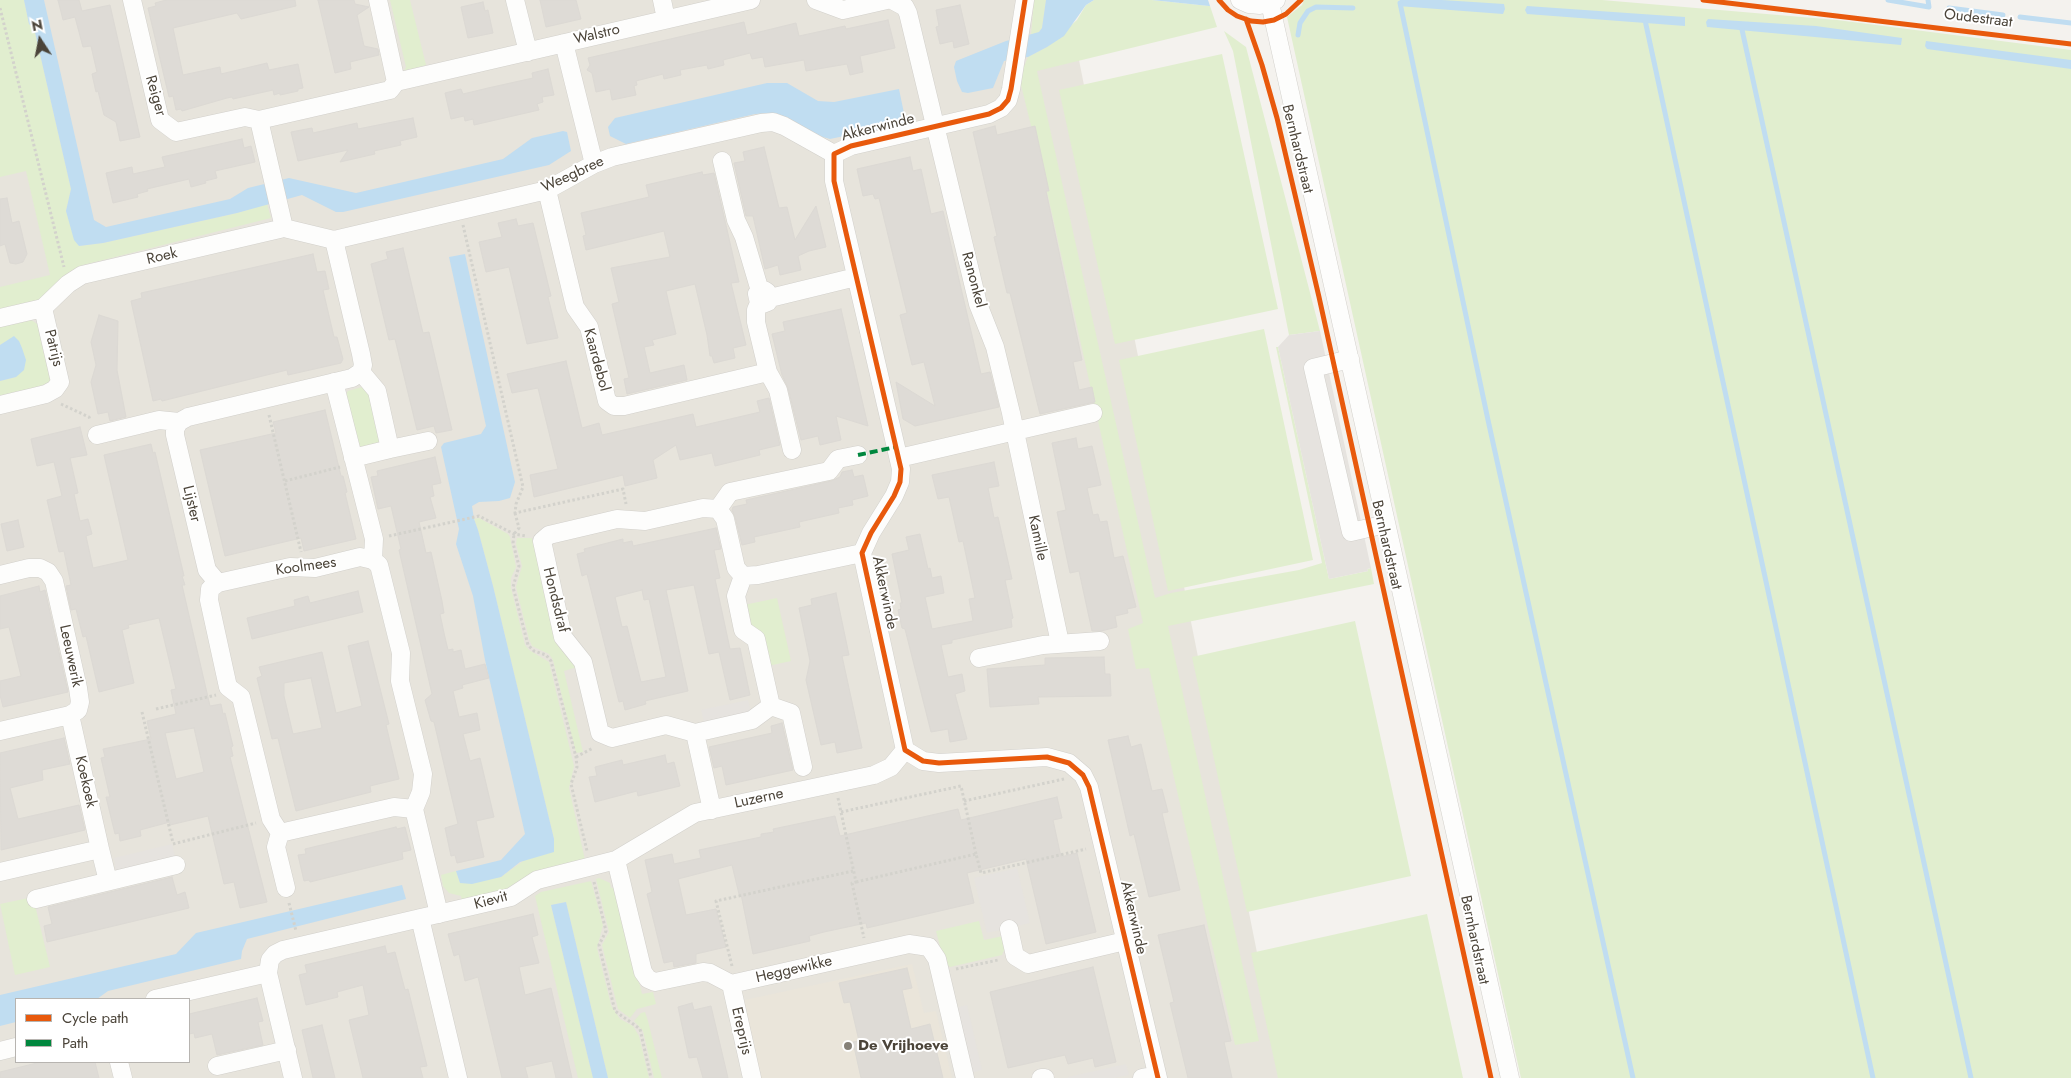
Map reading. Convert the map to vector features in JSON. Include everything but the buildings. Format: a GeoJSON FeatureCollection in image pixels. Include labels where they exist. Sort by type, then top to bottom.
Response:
{"type":"FeatureCollection","features":[{"type":"Feature","properties":{"kind":"street","name":"Reiger"},"geometry":{"type":"LineString","coordinates":[[132,0],[160,120],[176,132],[245,117],[259,120],[390,90],[396,82]]}},
{"type":"Feature","properties":{"kind":"street"},"geometry":{"type":"LineString","coordinates":[[378,0],[396,82]]}},
{"type":"Feature","properties":{"kind":"street"},"geometry":{"type":"LineString","coordinates":[[515,0],[528,52]]}},
{"type":"Feature","properties":{"kind":"street"},"geometry":{"type":"LineString","coordinates":[[662,0],[666,20]]}},
{"type":"Feature","properties":{"kind":"street","name":"Walstro"},"geometry":{"type":"LineString","coordinates":[[396,82],[751,0]]}},
{"type":"Feature","properties":{"kind":"street"},"geometry":{"type":"LineString","coordinates":[[816,0],[844,10],[887,0]]}},
{"type":"Feature","properties":{"kind":"street"},"geometry":{"type":"LineString","coordinates":[[892,0],[905,7],[908,13],[935,127]]}},
{"type":"Feature","properties":{"kind":"street","name":"Akkerwinde"},"geometry":{"type":"LineString","coordinates":[[905,750],[862,553],[870,534],[886,512],[900,482],[901,469],[834,182],[834,154],[851,146],[989,114],[1001,108],[1008,100],[1011,90],[1025,0]]}},
{"type":"Feature","properties":{"kind":"street"},"geometry":{"type":"LineString","coordinates":[[1240,0],[1249,4],[1260,5],[1273,2]]}},
{"type":"Feature","properties":{"kind":"street","name":"Bernhardstraat"},"geometry":{"type":"LineString","coordinates":[[1273,2],[1386,524],[1510,1078]]}},
{"type":"Feature","properties":{"kind":"street"},"geometry":{"type":"LineString","coordinates":[[564,43],[594,164]]}},
{"type":"Feature","properties":{"kind":"street"},"geometry":{"type":"LineString","coordinates":[[259,120],[284,228]]}},
{"type":"Feature","properties":{"kind":"street","name":"Weegbree"},"geometry":{"type":"LineString","coordinates":[[334,240],[547,190],[594,164],[621,155],[762,123],[774,122],[834,154]]}},
{"type":"Feature","properties":{"kind":"street","name":"Ranonkel"},"geometry":{"type":"LineString","coordinates":[[935,127],[978,304],[995,347],[1015,432]]}},
{"type":"Feature","properties":{"kind":"street"},"geometry":{"type":"LineString","coordinates":[[722,161],[736,220],[744,237],[763,297],[756,322],[768,372],[778,390],[792,450]]}},
{"type":"Feature","properties":{"kind":"street","name":"Kaardebol"},"geometry":{"type":"LineString","coordinates":[[547,190],[575,307],[589,327],[607,401],[614,406],[624,406],[768,372]]}},
{"type":"Feature","properties":{"kind":"street","name":"Roek"},"geometry":{"type":"LineString","coordinates":[[43,308],[68,284],[82,275],[284,228],[334,240]]}},
{"type":"Feature","properties":{"kind":"street"},"geometry":{"type":"LineString","coordinates":[[97,435],[159,420],[179,422],[188,417],[352,378],[360,372],[363,365],[361,354],[334,240]]}},
{"type":"Feature","properties":{"kind":"street"},"geometry":{"type":"LineString","coordinates":[[763,297],[856,277]]}},
{"type":"Feature","properties":{"kind":"street"},"geometry":{"type":"LineString","coordinates":[[0,318],[43,308]]}},
{"type":"Feature","properties":{"kind":"street","name":"Patrijs"},"geometry":{"type":"LineString","coordinates":[[43,308],[60,382],[55,389],[46,394]]}},
{"type":"Feature","properties":{"kind":"street"},"geometry":{"type":"LineString","coordinates":[[1350,359],[1313,368],[1351,532],[1386,524]]}},
{"type":"Feature","properties":{"kind":"street"},"geometry":{"type":"LineString","coordinates":[[360,372],[377,391],[390,449]]}},
{"type":"Feature","properties":{"kind":"street"},"geometry":{"type":"LineString","coordinates":[[334,382],[374,540],[373,560],[379,565],[401,654],[400,681],[423,774],[421,792],[414,809],[439,914]]}},
{"type":"Feature","properties":{"kind":"street"},"geometry":{"type":"LineString","coordinates":[[0,404],[46,394]]}},
{"type":"Feature","properties":{"kind":"street"},"geometry":{"type":"LineString","coordinates":[[899,458],[1093,413]]}},
{"type":"Feature","properties":{"kind":"street","name":"Lijster"},"geometry":{"type":"LineString","coordinates":[[179,422],[175,435],[207,570],[218,583]]}},
{"type":"Feature","properties":{"kind":"street","name":"Kamille"},"geometry":{"type":"LineString","coordinates":[[1015,432],[1060,643]]}},
{"type":"Feature","properties":{"kind":"street"},"geometry":{"type":"LineString","coordinates":[[354,461],[390,449],[428,441]]}},
{"type":"Feature","properties":{"kind":"street"},"geometry":{"type":"LineString","coordinates":[[743,576],[736,568],[725,520],[718,509],[730,492],[829,471],[838,459],[858,455]]}},
{"type":"Feature","properties":{"kind":"street","name":"Hondsdraf"},"geometry":{"type":"LineString","coordinates":[[718,509],[703,508],[645,521],[616,519],[549,535],[542,542],[563,637],[583,662],[600,733],[612,738],[666,725],[695,733],[752,720],[771,706]]}},
{"type":"Feature","properties":{"kind":"street"},"geometry":{"type":"LineString","coordinates":[[743,576],[758,575],[862,553]]}},
{"type":"Feature","properties":{"kind":"street","name":"Koolmees"},"geometry":{"type":"LineString","coordinates":[[218,583],[290,567],[315,568],[360,557],[373,560]]}},
{"type":"Feature","properties":{"kind":"street","name":"Leeuwerik"},"geometry":{"type":"LineString","coordinates":[[0,575],[30,568],[40,568],[48,572],[54,581],[78,688],[78,710],[70,715]]}},
{"type":"Feature","properties":{"kind":"street"},"geometry":{"type":"LineString","coordinates":[[743,576],[736,596],[743,630],[756,639],[771,706],[791,713],[803,767]]}},
{"type":"Feature","properties":{"kind":"street"},"geometry":{"type":"LineString","coordinates":[[218,583],[210,589],[209,600],[228,687],[241,697],[276,826],[276,847],[288,896]]}},
{"type":"Feature","properties":{"kind":"street"},"geometry":{"type":"LineString","coordinates":[[979,658],[1043,644],[1100,641]]}},
{"type":"Feature","properties":{"kind":"street"},"geometry":{"type":"LineString","coordinates":[[0,731],[70,715]]}},
{"type":"Feature","properties":{"kind":"street","name":"Koekoek"},"geometry":{"type":"LineString","coordinates":[[70,715],[108,881]]}},
{"type":"Feature","properties":{"kind":"street"},"geometry":{"type":"LineString","coordinates":[[695,733],[712,810]]}},
{"type":"Feature","properties":{"kind":"street"},"geometry":{"type":"LineString","coordinates":[[905,750],[923,761],[940,763],[1047,757],[1069,764],[1083,775]]}},
{"type":"Feature","properties":{"kind":"street","name":"Luzerne"},"geometry":{"type":"LineString","coordinates":[[616,860],[695,813],[874,775],[891,767],[905,750]]}},
{"type":"Feature","properties":{"kind":"street","name":"Akkerwinde"},"geometry":{"type":"LineString","coordinates":[[1083,775],[1089,787],[1125,941],[1152,1077]]}},
{"type":"Feature","properties":{"kind":"street"},"geometry":{"type":"LineString","coordinates":[[276,826],[394,807],[414,809]]}},
{"type":"Feature","properties":{"kind":"street"},"geometry":{"type":"LineString","coordinates":[[0,872],[100,849]]}},
{"type":"Feature","properties":{"kind":"street"},"geometry":{"type":"LineString","coordinates":[[616,860],[643,972],[648,979],[655,982],[665,982],[703,972],[710,973],[733,984]]}},
{"type":"Feature","properties":{"kind":"street","name":"Kievit"},"geometry":{"type":"LineString","coordinates":[[268,974],[270,960],[275,954],[283,950],[511,897],[537,880],[591,868],[616,860]]}},
{"type":"Feature","properties":{"kind":"street"},"geometry":{"type":"LineString","coordinates":[[36,898],[176,865]]}},
{"type":"Feature","properties":{"kind":"street"},"geometry":{"type":"LineString","coordinates":[[420,918],[458,1078]]}},
{"type":"Feature","properties":{"kind":"street"},"geometry":{"type":"LineString","coordinates":[[1009,929],[1015,956]]}},
{"type":"Feature","properties":{"kind":"street","name":"Akkerwinde"},"geometry":{"type":"LineString","coordinates":[[1015,956],[1028,964],[1125,941]]}},
{"type":"Feature","properties":{"kind":"street","name":"Heggewikke"},"geometry":{"type":"LineString","coordinates":[[733,984],[909,944],[930,947],[937,959],[966,1078]]}},
{"type":"Feature","properties":{"kind":"street"},"geometry":{"type":"LineString","coordinates":[[159,998],[268,974],[293,1078]]}},
{"type":"Feature","properties":{"kind":"street","name":"Ereprijs"},"geometry":{"type":"LineString","coordinates":[[733,984],[752,1078]]}},
{"type":"Feature","properties":{"kind":"street"},"geometry":{"type":"LineString","coordinates":[[0,1051],[15,1047]]}},
{"type":"Feature","properties":{"kind":"street"},"geometry":{"type":"LineString","coordinates":[[217,1066],[287,1050]]}},
{"type":"Feature","properties":{"kind":"street"},"geometry":{"type":"LineString","coordinates":[[119,1063],[123,1078]]}},
{"type":"Feature","properties":{"kind":"path"},"geometry":{"type":"LineString","coordinates":[[0,8],[68,284]]}},
{"type":"Feature","properties":{"kind":"path"},"geometry":{"type":"LineString","coordinates":[[460,210],[523,487],[516,504],[519,528],[514,534],[513,543],[519,566],[513,587],[528,645],[534,651],[546,655],[551,661],[576,757],[577,767],[571,784],[606,931],[599,945],[615,1011],[640,1029],[651,1078]]}},
{"type":"Feature","properties":{"kind":"path"},"geometry":{"type":"LineString","coordinates":[[46,394],[90,417],[92,429],[97,435]]}},
{"type":"Feature","properties":{"kind":"path"},"geometry":{"type":"LineString","coordinates":[[265,399],[305,567]]}},
{"type":"Feature","properties":{"kind":"path"},"geometry":{"type":"LineString","coordinates":[[285,480],[354,461]]}},
{"type":"Feature","properties":{"kind":"path"},"geometry":{"type":"LineString","coordinates":[[516,514],[623,489],[630,520]]}},
{"type":"Feature","properties":{"kind":"path"},"geometry":{"type":"LineString","coordinates":[[374,540],[478,516],[514,534]]}},
{"type":"Feature","properties":{"kind":"path"},"geometry":{"type":"LineString","coordinates":[[156,709],[234,691]]}},
{"type":"Feature","properties":{"kind":"path"},"geometry":{"type":"LineString","coordinates":[[142,712],[176,865]]}},
{"type":"Feature","properties":{"kind":"path"},"geometry":{"type":"LineString","coordinates":[[964,801],[1083,775]]}},
{"type":"Feature","properties":{"kind":"path"},"geometry":{"type":"LineString","coordinates":[[835,783],[856,882]]}},
{"type":"Feature","properties":{"kind":"path"},"geometry":{"type":"LineString","coordinates":[[841,812],[961,786],[981,874],[1103,846]]}},
{"type":"Feature","properties":{"kind":"path"},"geometry":{"type":"LineString","coordinates":[[172,843],[276,826]]}},
{"type":"Feature","properties":{"kind":"path"},"geometry":{"type":"LineString","coordinates":[[867,953],[852,883],[976,854]]}},
{"type":"Feature","properties":{"kind":"path"},"geometry":{"type":"LineString","coordinates":[[733,984],[716,901],[853,871]]}},
{"type":"Feature","properties":{"kind":"path"},"geometry":{"type":"LineString","coordinates":[[288,896],[297,936]]}},
{"type":"Feature","properties":{"kind":"path"},"geometry":{"type":"LineString","coordinates":[[940,973],[1015,956]]}},
{"type":"Feature","properties":{"kind":"shaded area"},"geometry":{"type":"Polygon","coordinates":[[[0,0],[1067,0],[1282,1078],[0,1078],[0,0]]]}},
{"type":"Feature","properties":{"kind":"shaded area"},"geometry":{"type":"Polygon","coordinates":[[[1320,331],[1371,568],[1367,569],[1368,571],[1329,579],[1278,347],[1289,335],[1320,331]]]}},
{"type":"Feature","properties":{"kind":"shaded area"},"geometry":{"type":"Polygon","coordinates":[[[748,700],[751,712],[704,722],[701,710],[748,700]]]}},
{"type":"Feature","properties":{"kind":"shaded area"},"geometry":{"type":"Polygon","coordinates":[[[172,844],[175,857],[116,871],[114,858],[172,844]]]}},
{"type":"Feature","properties":{"kind":"shaded area"},"geometry":{"type":"Polygon","coordinates":[[[1017,868],[1030,923],[987,933],[974,878],[1017,868]]]}},
{"type":"Feature","properties":{"kind":"shaded area","name":"De Vrijhoeve"},"geometry":{"type":"Polygon","coordinates":[[[912,964],[924,1013],[936,1011],[952,1078],[759,1078],[740,1001],[912,964]]]}},
{"type":"Feature","properties":{"kind":"shaded area"},"geometry":{"type":"Polygon","coordinates":[[[967,1005],[982,1070],[971,1073],[955,1008],[967,1005]]]}},
{"type":"Feature","properties":{"kind":"shaded area"},"geometry":{"type":"Polygon","coordinates":[[[1126,1064],[1129,1075],[1113,1078],[1068,1078],[1068,1077],[1126,1064]]]}},
{"type":"Feature","properties":{"kind":"green space"},"geometry":{"type":"Polygon","coordinates":[[[0,0],[24,0],[29,24],[34,28],[71,189],[66,211],[79,246],[103,243],[237,213],[267,204],[271,218],[83,265],[39,302],[0,310],[0,287],[50,275],[26,171],[0,177],[0,0]]]}},
{"type":"Feature","properties":{"kind":"green space"},"geometry":{"type":"Polygon","coordinates":[[[390,0],[410,0],[426,65],[404,71],[406,67],[390,0]]]}},
{"type":"Feature","properties":{"kind":"green space"},"geometry":{"type":"Polygon","coordinates":[[[1034,0],[1046,0],[1042,28],[1031,36],[1034,0]]]}},
{"type":"Feature","properties":{"kind":"green space"},"geometry":{"type":"Polygon","coordinates":[[[1094,0],[1152,0],[1210,6],[1217,27],[1037,71],[1155,598],[1171,593],[1299,570],[1322,563],[1276,347],[1278,347],[1329,579],[1368,571],[1367,569],[1371,568],[1374,584],[1168,626],[1259,1041],[1235,1045],[1149,668],[1136,669],[1128,629],[1143,623],[1046,187],[1021,85],[1018,81],[1028,57],[1047,47],[1077,20],[1086,5],[1094,0]]]}},
{"type":"Feature","properties":{"kind":"green space"},"geometry":{"type":"Polygon","coordinates":[[[1304,0],[1602,0],[1837,20],[2071,50],[2071,1078],[1521,1078],[1287,17],[1302,5],[1304,0]]]}},
{"type":"Feature","properties":{"kind":"green space"},"geometry":{"type":"Polygon","coordinates":[[[1224,31],[1246,47],[1320,331],[1289,335],[1233,51],[1224,31]]]}},
{"type":"Feature","properties":{"kind":"green space"},"geometry":{"type":"Polygon","coordinates":[[[1222,54],[1278,309],[1115,344],[1059,90],[1222,54]]]}},
{"type":"Feature","properties":{"kind":"green space"},"geometry":{"type":"Polygon","coordinates":[[[26,319],[39,325],[52,377],[47,385],[0,398],[0,381],[16,377],[10,339],[0,345],[0,325],[26,319]]]}},
{"type":"Feature","properties":{"kind":"green space"},"geometry":{"type":"Polygon","coordinates":[[[1264,329],[1313,560],[1168,591],[1119,360],[1264,329]]]}},
{"type":"Feature","properties":{"kind":"green space"},"geometry":{"type":"Polygon","coordinates":[[[362,387],[372,393],[382,437],[377,446],[364,449],[356,445],[344,397],[348,391],[362,387]]]}},
{"type":"Feature","properties":{"kind":"green space"},"geometry":{"type":"Polygon","coordinates":[[[479,518],[508,534],[510,537],[516,567],[511,578],[511,588],[525,645],[529,650],[549,662],[574,766],[569,788],[585,860],[508,890],[462,901],[461,896],[449,893],[443,886],[441,875],[456,871],[460,883],[501,877],[554,839],[493,586],[474,519],[479,518]]]}},
{"type":"Feature","properties":{"kind":"green space"},"geometry":{"type":"Polygon","coordinates":[[[517,538],[532,538],[557,641],[577,667],[564,671],[583,752],[576,753],[553,660],[549,654],[532,646],[529,639],[516,587],[522,566],[516,544],[517,538]]]}},
{"type":"Feature","properties":{"kind":"green space"},"geometry":{"type":"Polygon","coordinates":[[[777,598],[791,661],[768,666],[749,628],[744,605],[777,598]]]}},
{"type":"Feature","properties":{"kind":"green space"},"geometry":{"type":"Polygon","coordinates":[[[1355,621],[1411,876],[1247,912],[1192,657],[1355,621]]]}},
{"type":"Feature","properties":{"kind":"green space"},"geometry":{"type":"Polygon","coordinates":[[[599,878],[610,883],[611,888],[616,887],[642,994],[653,992],[656,1004],[637,1009],[630,1018],[618,1009],[602,945],[609,932],[596,879],[599,878]]]}},
{"type":"Feature","properties":{"kind":"green space"},"geometry":{"type":"Polygon","coordinates":[[[591,881],[603,925],[597,948],[611,1005],[620,1019],[633,1026],[639,1036],[649,1078],[608,1078],[566,902],[551,905],[593,1078],[578,1078],[535,896],[541,892],[591,881]]]}},
{"type":"Feature","properties":{"kind":"green space"},"geometry":{"type":"Polygon","coordinates":[[[33,897],[50,967],[15,975],[0,904],[33,897]]]}},
{"type":"Feature","properties":{"kind":"green space"},"geometry":{"type":"Polygon","coordinates":[[[1427,914],[1463,1078],[1278,1078],[1251,953],[1427,914]]]}},
{"type":"Feature","properties":{"kind":"green space"},"geometry":{"type":"Polygon","coordinates":[[[979,921],[984,940],[1003,936],[1005,948],[1002,955],[950,967],[944,962],[936,931],[979,921]]]}},
{"type":"Feature","properties":{"kind":"green space"},"geometry":{"type":"Polygon","coordinates":[[[645,1012],[662,1078],[654,1078],[643,1031],[634,1021],[641,1013],[645,1012]]]}},
{"type":"Feature","properties":{"kind":"water"},"geometry":{"type":"Polygon","coordinates":[[[24,0],[44,0],[94,220],[106,227],[230,199],[248,188],[289,178],[356,193],[503,159],[532,138],[563,131],[567,132],[571,151],[549,165],[343,212],[336,212],[302,195],[237,213],[103,243],[79,246],[74,240],[66,211],[71,189],[34,28],[29,24],[24,0]]]}},
{"type":"Feature","properties":{"kind":"water"},"geometry":{"type":"Polygon","coordinates":[[[1046,0],[1094,0],[1086,5],[1064,36],[1028,57],[1004,61],[993,88],[968,93],[962,92],[954,67],[956,61],[1006,41],[1039,32],[1042,28],[1046,0]]]}},
{"type":"Feature","properties":{"kind":"water"},"geometry":{"type":"Polygon","coordinates":[[[1152,0],[1208,0],[1210,6],[1209,6],[1152,0]]]}},
{"type":"Feature","properties":{"kind":"water"},"geometry":{"type":"Polygon","coordinates":[[[1400,0],[1442,0],[1504,4],[1505,9],[1503,14],[1398,6],[1400,0]]]}},
{"type":"Feature","properties":{"kind":"water"},"geometry":{"type":"Polygon","coordinates":[[[1527,6],[1685,17],[1685,26],[1527,14],[1525,10],[1527,6]]]}},
{"type":"Feature","properties":{"kind":"water"},"geometry":{"type":"Polygon","coordinates":[[[1708,19],[1816,26],[1902,38],[1901,45],[1707,27],[1706,22],[1708,19]]]}},
{"type":"Feature","properties":{"kind":"water"},"geometry":{"type":"Polygon","coordinates":[[[1926,41],[2071,60],[2071,69],[1927,49],[1925,46],[1926,41]]]}},
{"type":"Feature","properties":{"kind":"water"},"geometry":{"type":"Polygon","coordinates":[[[767,83],[787,83],[818,101],[834,102],[899,89],[906,123],[830,139],[812,134],[772,113],[755,114],[626,144],[610,136],[608,127],[615,118],[767,83]]]}},
{"type":"Feature","properties":{"kind":"water"},"geometry":{"type":"Polygon","coordinates":[[[465,254],[515,482],[510,498],[499,501],[479,502],[472,506],[554,839],[554,852],[520,862],[501,877],[472,884],[460,883],[456,871],[501,860],[525,834],[485,660],[473,596],[456,544],[459,529],[441,447],[444,443],[481,434],[486,426],[449,257],[465,254]]]}},
{"type":"Feature","properties":{"kind":"water"},"geometry":{"type":"Polygon","coordinates":[[[14,336],[19,341],[26,360],[24,370],[16,377],[0,381],[0,345],[14,336]]]}},
{"type":"Feature","properties":{"kind":"water"},"geometry":{"type":"Polygon","coordinates":[[[402,885],[406,899],[247,939],[241,959],[108,991],[98,998],[15,998],[15,1022],[0,1026],[0,995],[176,954],[196,933],[402,885]]]}},
{"type":"Feature","properties":{"kind":"water"},"geometry":{"type":"Polygon","coordinates":[[[566,902],[608,1078],[593,1078],[551,905],[566,902]]]}},
{"type":"Feature","properties":{"kind":"waterway"},"geometry":{"type":"LineString","coordinates":[[1888,0],[1929,7],[1928,0]]}},
{"type":"Feature","properties":{"kind":"waterway"},"geometry":{"type":"LineString","coordinates":[[1400,3],[1488,420],[1633,1078]]}},
{"type":"Feature","properties":{"kind":"waterway"},"geometry":{"type":"LineString","coordinates":[[1298,35],[1300,23],[1308,11],[1316,7],[1353,8]]}},
{"type":"Feature","properties":{"kind":"waterway"},"geometry":{"type":"LineString","coordinates":[[1949,8],[2003,15]]}},
{"type":"Feature","properties":{"kind":"waterway"},"geometry":{"type":"LineString","coordinates":[[2020,17],[2071,23]]}},
{"type":"Feature","properties":{"kind":"waterway"},"geometry":{"type":"LineString","coordinates":[[1645,20],[1873,1078]]}},
{"type":"Feature","properties":{"kind":"waterway"},"geometry":{"type":"LineString","coordinates":[[1741,25],[1971,1078]]}},
{"type":"Feature","properties":{"kind":"marked path"},"geometry":{"type":"LineString","coordinates":[[858,455],[896,447]]}},
{"type":"Feature","properties":{"kind":"cycle path"},"geometry":{"type":"LineString","coordinates":[[1025,0],[1011,89],[1008,100],[1001,108],[989,114],[851,146],[834,154],[834,181],[901,469],[900,482],[894,496],[871,533],[862,553],[905,750],[923,761],[939,763],[1047,757],[1069,763],[1083,775],[1089,787],[1158,1078]]}},
{"type":"Feature","properties":{"kind":"cycle path"},"geometry":{"type":"LineString","coordinates":[[1219,0],[1237,16],[1251,21],[1263,22],[1274,20],[1286,14],[1301,0]]}},
{"type":"Feature","properties":{"kind":"cycle path","name":"Oudestraat"},"geometry":{"type":"LineString","coordinates":[[1703,0],[2071,44]]}},
{"type":"Feature","properties":{"kind":"cycle path"},"geometry":{"type":"LineString","coordinates":[[1246,19],[1262,65],[1277,118],[1319,297],[1491,1078]]}},
{"type":"Feature","properties":{"kind":"place","name":"De Vrijhoeve"},"geometry":{"type":"Point","coordinates":[848,1046]}}]}
